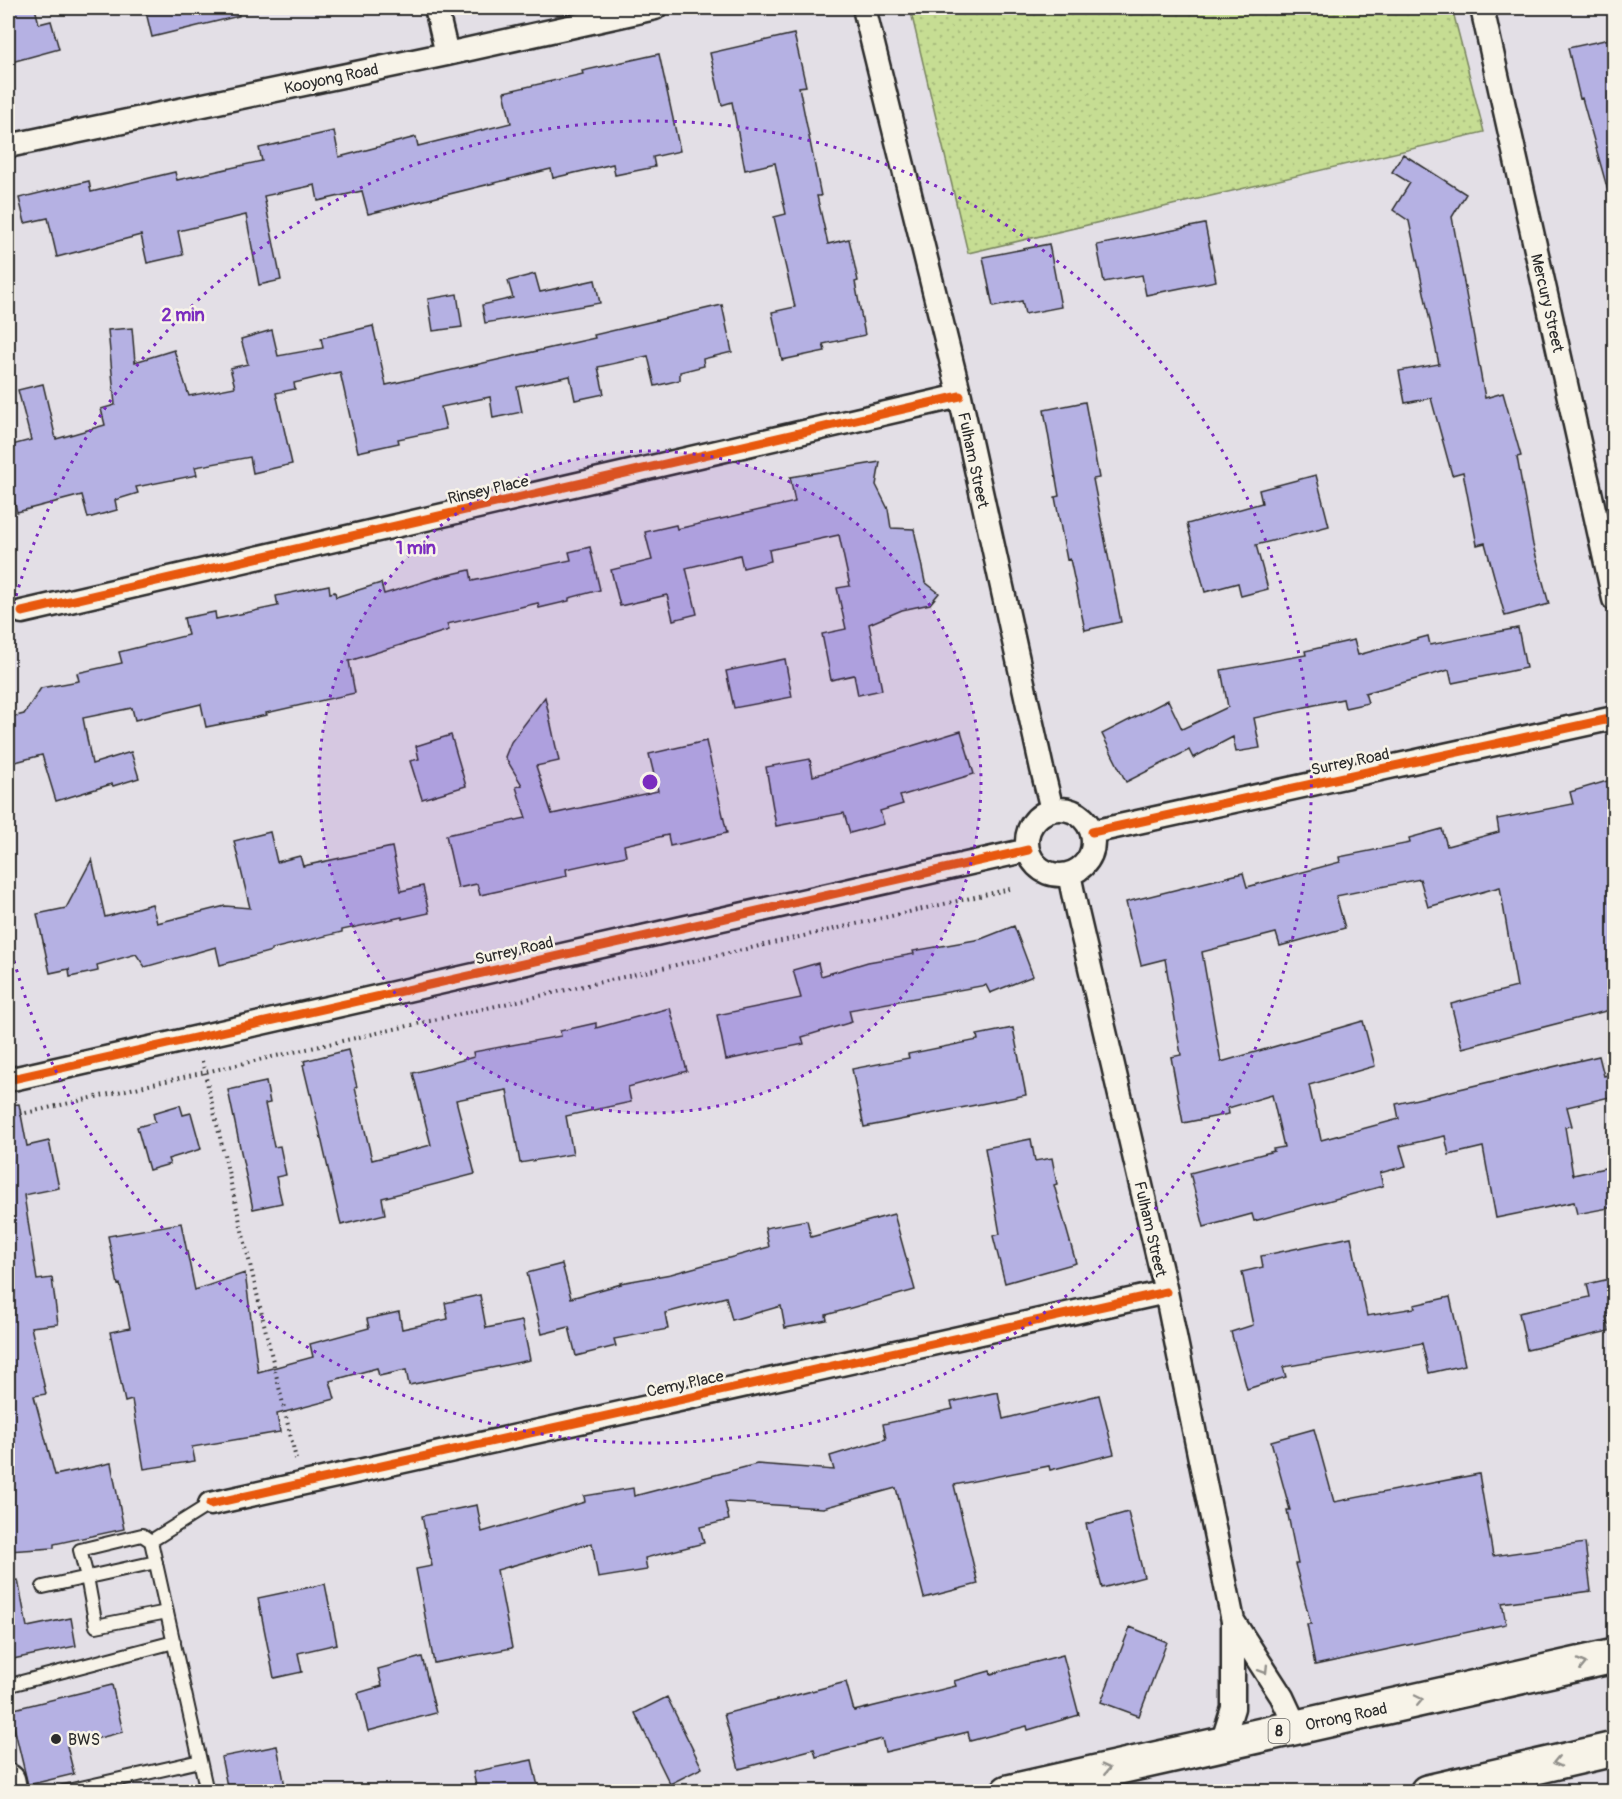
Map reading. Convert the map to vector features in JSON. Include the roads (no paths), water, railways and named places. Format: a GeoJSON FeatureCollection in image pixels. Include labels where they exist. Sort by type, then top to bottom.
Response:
{"type":"FeatureCollection","features":[{"type":"Feature","properties":{"kind":"main road","name":"Orrong Road"},"geometry":{"type":"LineString","coordinates":[[1008,1791],[1614,1656]]}},
{"type":"Feature","properties":{"kind":"main road"},"geometry":{"type":"LineString","coordinates":[[1427,1791],[1614,1749]]}},
{"type":"Feature","properties":{"kind":"main road"},"geometry":{"type":"LineString","coordinates":[[8,1782],[10,1791]]}},
{"type":"Feature","properties":{"kind":"street"},"geometry":{"type":"LineString","coordinates":[[436,8],[447,54]]}},
{"type":"Feature","properties":{"kind":"street","name":"Kooyong Road"},"geometry":{"type":"LineString","coordinates":[[8,146],[655,8]]}},
{"type":"Feature","properties":{"kind":"street","name":"Fulham Street"},"geometry":{"type":"LineString","coordinates":[[864,8],[960,396],[1052,810]]}},
{"type":"Feature","properties":{"kind":"street","name":"Mercury Street"},"geometry":{"type":"LineString","coordinates":[[1482,8],[1614,599]]}},
{"type":"Feature","properties":{"kind":"street","name":"Rinsey Place"},"geometry":{"type":"LineString","coordinates":[[22,612],[960,396]]}},
{"type":"Feature","properties":{"kind":"street","name":"Surrey Road"},"geometry":{"type":"LineString","coordinates":[[1092,832],[1614,718]]}},
{"type":"Feature","properties":{"kind":"street"},"geometry":{"type":"LineString","coordinates":[[1065,809],[1077,813],[1086,821],[1092,832],[1094,842],[1087,862],[1070,874],[1059,875],[1039,868],[1032,860],[1028,850],[1028,833],[1032,825],[1044,813],[1052,810],[1065,809]]}},
{"type":"Feature","properties":{"kind":"street","name":"Surrey Road"},"geometry":{"type":"LineString","coordinates":[[8,1080],[1028,850]]}},
{"type":"Feature","properties":{"kind":"street","name":"Fulham Street"},"geometry":{"type":"LineString","coordinates":[[1070,874],[1166,1292],[1233,1621],[1233,1708],[1222,1743]]}},
{"type":"Feature","properties":{"kind":"street","name":"Cemy Place"},"geometry":{"type":"LineString","coordinates":[[210,1504],[1166,1292]]}},
{"type":"Feature","properties":{"kind":"street","name":"Fulham Street"},"geometry":{"type":"LineString","coordinates":[[1233,1621],[1281,1697],[1296,1727]]}},
{"type":"Feature","properties":{"kind":"lane"},"geometry":{"type":"LineString","coordinates":[[151,1541],[210,1504]]}},
{"type":"Feature","properties":{"kind":"lane"},"geometry":{"type":"LineString","coordinates":[[166,1612],[96,1626],[80,1550],[142,1535],[151,1541],[207,1791]]}},
{"type":"Feature","properties":{"kind":"lane"},"geometry":{"type":"LineString","coordinates":[[43,1587],[156,1562]]}},
{"type":"Feature","properties":{"kind":"lane"},"geometry":{"type":"LineString","coordinates":[[14,1684],[174,1642]]}},
{"type":"Feature","properties":{"kind":"lane"},"geometry":{"type":"LineString","coordinates":[[63,1791],[200,1761]]}},
{"type":"Feature","properties":{"kind":"place","name":"BWS"},"geometry":{"type":"Point","coordinates":[56,1739]}}]}
